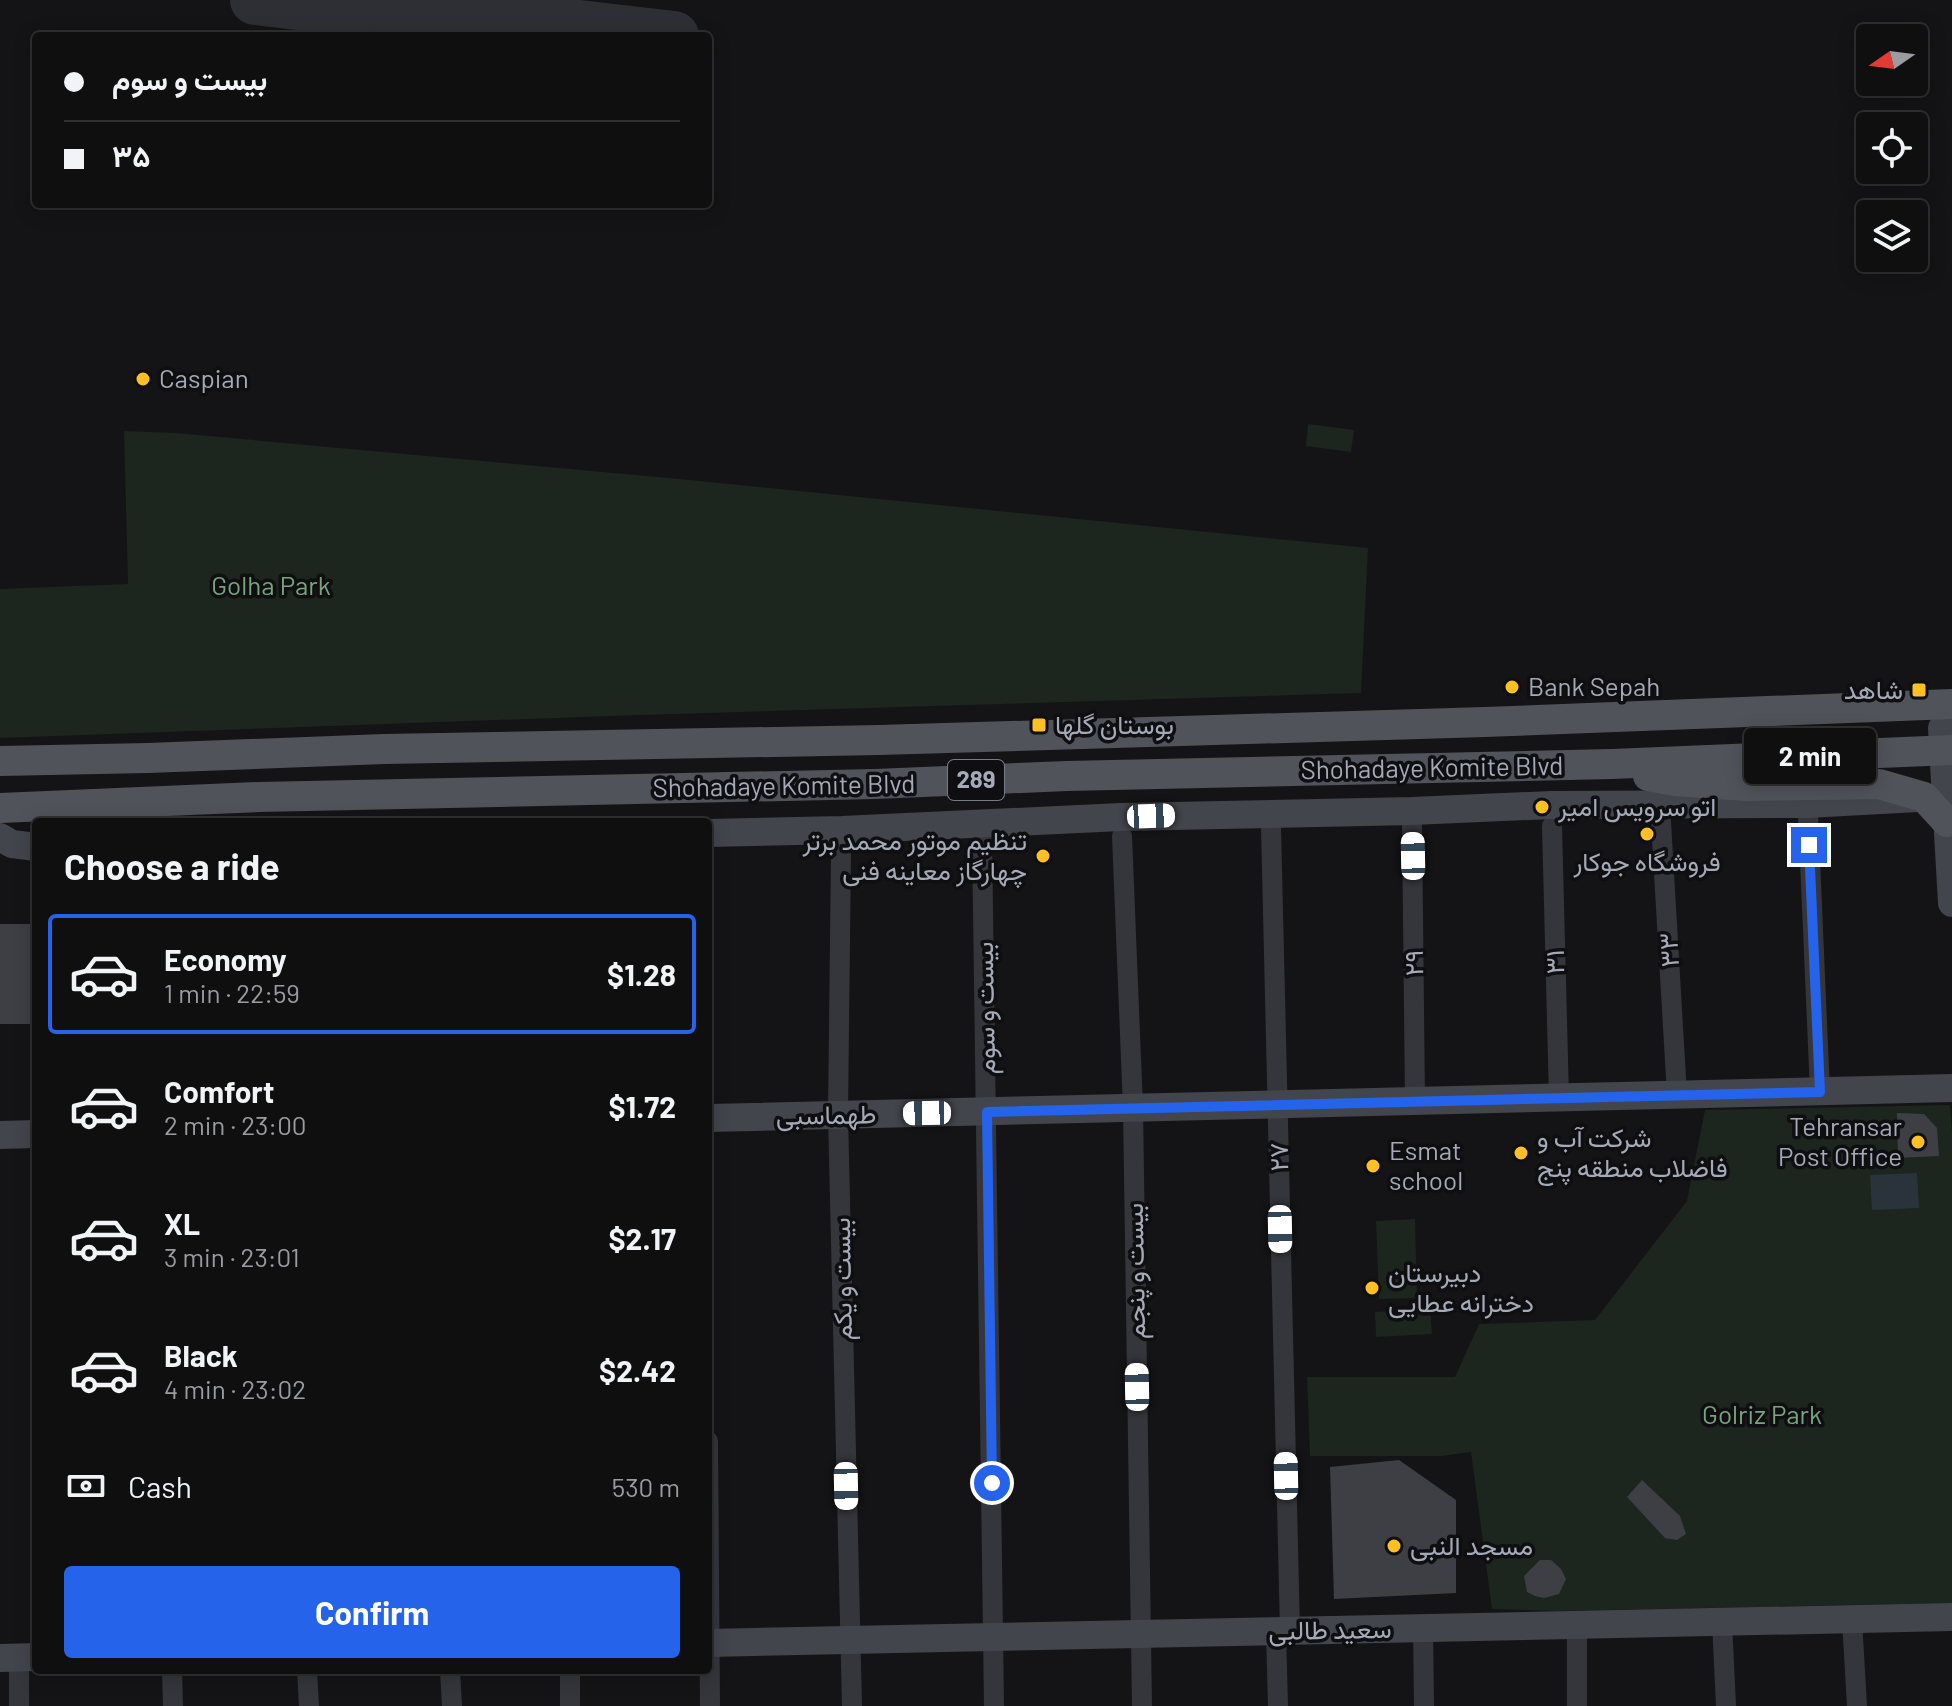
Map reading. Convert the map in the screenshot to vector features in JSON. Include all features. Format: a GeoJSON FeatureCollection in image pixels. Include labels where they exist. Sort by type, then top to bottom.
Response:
{"type":"FeatureCollection","features":[{"type":"Feature","properties":{"kind":"main road","name":"Shohadaye Komite Blvd"},"geometry":{"type":"LineString","coordinates":[[0,761],[384,749],[879,740],[1952,704]]}},
{"type":"Feature","properties":{"kind":"main road","name":"Shohadaye Komite Blvd"},"geometry":{"type":"LineString","coordinates":[[0,808],[244,797],[1612,764],[1947,750]]}},
{"type":"Feature","properties":{"kind":"main road"},"geometry":{"type":"LineString","coordinates":[[1612,764],[1639,775],[1675,781],[1746,786],[1879,784],[1924,797],[1947,822]]}},
{"type":"Feature","properties":{"kind":"street"},"geometry":{"type":"LineString","coordinates":[[1952,712],[1942,728],[1947,750],[1952,903]]}},
{"type":"Feature","properties":{"kind":"street"},"geometry":{"type":"LineString","coordinates":[[712,833],[1121,817],[1551,805],[1807,804],[1924,797]]}},
{"type":"Feature","properties":{"kind":"street","name":"۳۳"},"geometry":{"type":"LineString","coordinates":[[1660,805],[1677,1095]]}},
{"type":"Feature","properties":{"kind":"street"},"geometry":{"type":"LineString","coordinates":[[1808,814],[1820,1092]]}},
{"type":"Feature","properties":{"kind":"street","name":"۲۹"},"geometry":{"type":"LineString","coordinates":[[1412,825],[1415,1101]]}},
{"type":"Feature","properties":{"kind":"street","name":"۳۱"},"geometry":{"type":"LineString","coordinates":[[1552,826],[1559,1098]]}},
{"type":"Feature","properties":{"kind":"street","name":"۲۷"},"geometry":{"type":"LineString","coordinates":[[1271,827],[1283,1631],[1278,1706]]}},
{"type":"Feature","properties":{"kind":"street","name":"بیست و پنجم"},"geometry":{"type":"LineString","coordinates":[[1122,836],[1133,1108],[1142,1706]]}},
{"type":"Feature","properties":{"kind":"street"},"geometry":{"type":"LineString","coordinates":[[0,837],[12,844],[32,846]]}},
{"type":"Feature","properties":{"kind":"street","name":"بیست و سوم"},"geometry":{"type":"LineString","coordinates":[[982,838],[994,1706]]}},
{"type":"Feature","properties":{"kind":"street","name":"بیست و یکم"},"geometry":{"type":"LineString","coordinates":[[841,852],[838,1115],[852,1706]]}},
{"type":"Feature","properties":{"kind":"street","name":"طهماسبی"},"geometry":{"type":"LineString","coordinates":[[712,1118],[1952,1088]]}},
{"type":"Feature","properties":{"kind":"street"},"geometry":{"type":"LineString","coordinates":[[0,1135],[32,1134]]}},
{"type":"Feature","properties":{"kind":"street","name":"سعید طالبی"},"geometry":{"type":"LineString","coordinates":[[712,1643],[1952,1617]]}},
{"type":"Feature","properties":{"kind":"street"},"geometry":{"type":"LineString","coordinates":[[1852,1620],[1857,1706]]}},
{"type":"Feature","properties":{"kind":"street"},"geometry":{"type":"LineString","coordinates":[[1722,1622],[1726,1706]]}},
{"type":"Feature","properties":{"kind":"street"},"geometry":{"type":"LineString","coordinates":[[1577,1625],[1577,1706]]}},
{"type":"Feature","properties":{"kind":"street"},"geometry":{"type":"LineString","coordinates":[[1423,1628],[1424,1706]]}},
{"type":"Feature","properties":{"kind":"street"},"geometry":{"type":"LineString","coordinates":[[18,1658],[19,1706]]}},
{"type":"Feature","properties":{"kind":"street"},"geometry":{"type":"LineString","coordinates":[[172,1674],[173,1706]]}},
{"type":"Feature","properties":{"kind":"street"},"geometry":{"type":"LineString","coordinates":[[307,1674],[309,1706]]}},
{"type":"Feature","properties":{"kind":"street"},"geometry":{"type":"LineString","coordinates":[[450,1674],[452,1706]]}},
{"type":"Feature","properties":{"kind":"street"},"geometry":{"type":"LineString","coordinates":[[570,1674],[570,1706]]}},
{"type":"Feature","properties":{"kind":"street"},"geometry":{"type":"LineString","coordinates":[[709,1674],[710,1706]]}},
{"type":"Feature","properties":{"kind":"green space"},"geometry":{"type":"Polygon","coordinates":[[[1308,424],[1354,430],[1351,452],[1306,446],[1308,424]]]}},
{"type":"Feature","properties":{"kind":"green space","name":"Golha Park"},"geometry":{"type":"Polygon","coordinates":[[[124,431],[176,433],[679,479],[1368,548],[1361,693],[0,738],[0,589],[128,584],[124,431]]]}},
{"type":"Feature","properties":{"kind":"green space","name":"Golriz Park"},"geometry":{"type":"Polygon","coordinates":[[[1950,1105],[1952,1603],[1556,1611],[1492,1609],[1471,1452],[1442,1456],[1310,1456],[1307,1377],[1455,1377],[1479,1324],[1595,1320],[1687,1201],[1705,1110],[1950,1105]]]}},
{"type":"Feature","properties":{"kind":"green space"},"geometry":{"type":"Polygon","coordinates":[[[1415,1219],[1417,1298],[1379,1299],[1376,1221],[1415,1219]]]}},
{"type":"Feature","properties":{"kind":"green space"},"geometry":{"type":"Polygon","coordinates":[[[1430,1309],[1432,1334],[1376,1337],[1375,1312],[1430,1309]]]}},
{"type":"Feature","properties":{"kind":"shaded area"},"geometry":{"type":"Polygon","coordinates":[[[1917,1173],[1919,1208],[1872,1210],[1870,1175],[1917,1173]]]}},
{"type":"Feature","properties":{"kind":"building"},"geometry":{"type":"Polygon","coordinates":[[[0,924],[32,924],[32,1024],[0,1024],[0,924]]]}},
{"type":"Feature","properties":{"kind":"building","name":"Tehransar Post Office"},"geometry":{"type":"Polygon","coordinates":[[[1897,1113],[1924,1114],[1937,1128],[1939,1156],[1898,1158],[1897,1113]]]}},
{"type":"Feature","properties":{"kind":"building","name":"مسجد النبی"},"geometry":{"type":"Polygon","coordinates":[[[1399,1460],[1456,1500],[1456,1593],[1334,1599],[1330,1467],[1399,1460]]]}},
{"type":"Feature","properties":{"kind":"building"},"geometry":{"type":"Polygon","coordinates":[[[1642,1480],[1680,1516],[1686,1534],[1677,1540],[1665,1538],[1627,1497],[1642,1480]]]}},
{"type":"Feature","properties":{"kind":"building"},"geometry":{"type":"Polygon","coordinates":[[[1540,1560],[1551,1560],[1561,1569],[1566,1579],[1559,1594],[1544,1598],[1527,1592],[1524,1576],[1540,1560]]]}},
{"type":"Feature","properties":{"kind":"taxiway"},"geometry":{"type":"LineString","coordinates":[[255,0],[374,14],[389,12],[403,0]]}},
{"type":"Feature","properties":{"kind":"taxiway"},"geometry":{"type":"LineString","coordinates":[[389,12],[518,18],[639,32]]}},
{"type":"Feature","properties":{"kind":"place","name":"Caspian"},"geometry":{"type":"Point","coordinates":[143,379]}},
{"type":"Feature","properties":{"kind":"place","name":"Bank Sepah"},"geometry":{"type":"Point","coordinates":[1512,687]}},
{"type":"Feature","properties":{"kind":"place","name":"شاهد"},"geometry":{"type":"Point","coordinates":[1919,690]}},
{"type":"Feature","properties":{"kind":"place","name":"بوستان گلها"},"geometry":{"type":"Point","coordinates":[1039,725]}},
{"type":"Feature","properties":{"kind":"place","name":"اتو سرویس امیر"},"geometry":{"type":"Point","coordinates":[1542,807]}},
{"type":"Feature","properties":{"kind":"place","name":"فروشگاه جوکار"},"geometry":{"type":"Point","coordinates":[1647,834]}},
{"type":"Feature","properties":{"kind":"place","name":"تنظیم موتور محمد برتر چهارگاز معاینه فنی"},"geometry":{"type":"Point","coordinates":[1043,856]}},
{"type":"Feature","properties":{"kind":"place","name":"Tehransar Post Office"},"geometry":{"type":"Point","coordinates":[1918,1142]}},
{"type":"Feature","properties":{"kind":"place","name":"شرکت آب و فاضلاب منطقه پنج"},"geometry":{"type":"Point","coordinates":[1521,1153]}},
{"type":"Feature","properties":{"kind":"place","name":"Esmat school"},"geometry":{"type":"Point","coordinates":[1373,1166]}},
{"type":"Feature","properties":{"kind":"place","name":"دبیرستان دخترانه عطایی"},"geometry":{"type":"Point","coordinates":[1372,1288]}},
{"type":"Feature","properties":{"kind":"place","name":"مسجد النبی"},"geometry":{"type":"Point","coordinates":[1394,1546]}},
{"type":"Feature","properties":{"kind":"route"},"geometry":{"type":"LineString","coordinates":[[992,1483],[987,1112],[1820,1092],[1809,845]]}}]}
